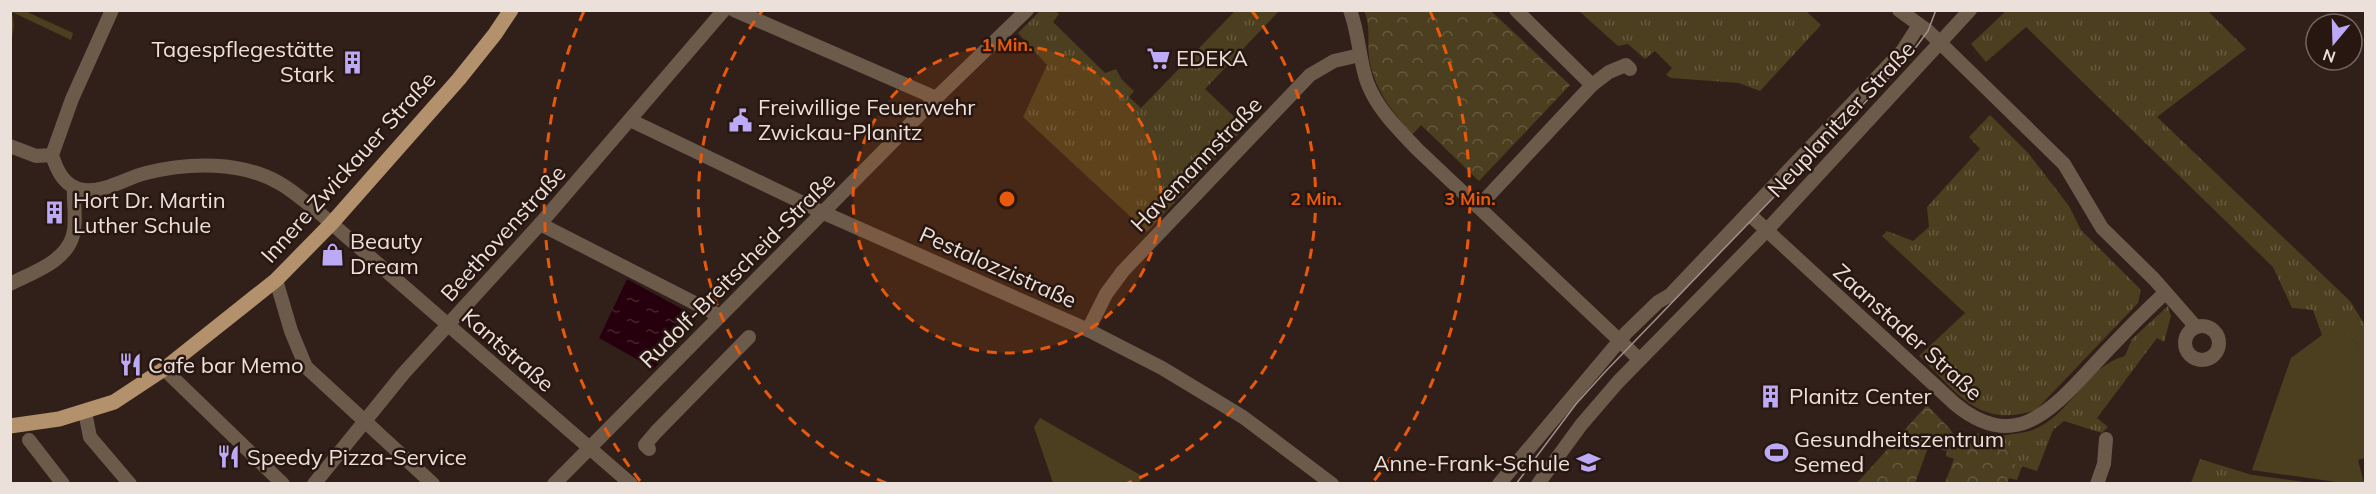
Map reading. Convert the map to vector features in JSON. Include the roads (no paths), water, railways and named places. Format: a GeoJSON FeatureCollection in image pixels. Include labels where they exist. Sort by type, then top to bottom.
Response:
{"type":"FeatureCollection","features":[{"type":"Feature","properties":{"kind":"main road","name":"Innere Zwickauer Straße"},"geometry":{"type":"LineString","coordinates":[[11,426],[85,412],[114,402],[164,369],[276,280],[331,224],[459,79],[511,10]]}},
{"type":"Feature","properties":{"kind":"street"},"geometry":{"type":"LineString","coordinates":[[10,284],[57,259],[66,250],[73,235],[74,187],[62,178],[52,155],[72,99],[112,10]]}},
{"type":"Feature","properties":{"kind":"street","name":"Beethovenstraße"},"geometry":{"type":"LineString","coordinates":[[314,483],[403,374],[540,224],[724,10]]}},
{"type":"Feature","properties":{"kind":"street"},"geometry":{"type":"LineString","coordinates":[[734,10],[936,98]]}},
{"type":"Feature","properties":{"kind":"street","name":"Rudolf-Breitscheid-Straße"},"geometry":{"type":"LineString","coordinates":[[554,483],[936,98],[1027,10]]}},
{"type":"Feature","properties":{"kind":"street"},"geometry":{"type":"LineString","coordinates":[[1350,10],[1358,32],[1360,55],[1368,84],[1390,121],[1639,359]]}},
{"type":"Feature","properties":{"kind":"street"},"geometry":{"type":"LineString","coordinates":[[1516,10],[1592,84]]}},
{"type":"Feature","properties":{"kind":"street"},"geometry":{"type":"LineString","coordinates":[[1899,10],[1919,25],[1999,98],[2064,164],[2102,228],[2196,327]]}},
{"type":"Feature","properties":{"kind":"street","name":"Neuplanitzer Straße"},"geometry":{"type":"LineString","coordinates":[[1538,483],[1581,425],[1639,359],[1650,352],[1705,291],[1767,230],[1970,10]]}},
{"type":"Feature","properties":{"kind":"street","name":"Neuplanitzer Straße"},"geometry":{"type":"LineString","coordinates":[[1499,483],[1620,340],[1658,302],[1670,295],[1903,50],[1919,25]]}},
{"type":"Feature","properties":{"kind":"street","name":"Havemannstraße"},"geometry":{"type":"LineString","coordinates":[[1088,330],[1106,294],[1123,271],[1310,75],[1334,61],[1360,55]]}},
{"type":"Feature","properties":{"kind":"street"},"geometry":{"type":"LineString","coordinates":[[1478,207],[1592,84],[1609,72],[1626,65],[1630,69]]}},
{"type":"Feature","properties":{"kind":"street","name":"Pestalozzistraße"},"geometry":{"type":"LineString","coordinates":[[630,120],[824,213],[1088,330],[1162,368],[1243,417],[1332,483]]}},
{"type":"Feature","properties":{"kind":"street"},"geometry":{"type":"LineString","coordinates":[[10,146],[36,156],[52,155]]}},
{"type":"Feature","properties":{"kind":"street","name":"Kantstraße"},"geometry":{"type":"LineString","coordinates":[[74,187],[84,190],[104,188],[144,173],[181,166],[219,166],[246,171],[281,184],[331,224],[631,483]]}},
{"type":"Feature","properties":{"kind":"street","name":"Neuplanitzer Straße"},"geometry":{"type":"LineString","coordinates":[[1748,213],[1767,230]]}},
{"type":"Feature","properties":{"kind":"street"},"geometry":{"type":"LineString","coordinates":[[540,224],[720,316]]}},
{"type":"Feature","properties":{"kind":"street","name":"Zaanstader Straße"},"geometry":{"type":"LineString","coordinates":[[1767,230],[1955,404],[1972,418],[1989,424],[2010,426],[2038,418],[2066,396],[2165,293]]}},
{"type":"Feature","properties":{"kind":"street"},"geometry":{"type":"LineString","coordinates":[[276,280],[291,331],[306,367],[433,483]]}},
{"type":"Feature","properties":{"kind":"street"},"geometry":{"type":"LineString","coordinates":[[649,449],[645,445],[651,438],[749,337]]}},
{"type":"Feature","properties":{"kind":"street"},"geometry":{"type":"LineString","coordinates":[[164,369],[284,483]]}},
{"type":"Feature","properties":{"kind":"street"},"geometry":{"type":"LineString","coordinates":[[85,412],[90,437],[130,483]]}},
{"type":"Feature","properties":{"kind":"street"},"geometry":{"type":"LineString","coordinates":[[2097,483],[2104,464],[2106,439]]}},
{"type":"Feature","properties":{"kind":"street"},"geometry":{"type":"LineString","coordinates":[[29,440],[63,483]]}},
{"type":"Feature","properties":{"kind":"water"},"geometry":{"type":"Polygon","coordinates":[[[627,279],[697,317],[654,369],[599,338],[627,279]]]}},
{"type":"Feature","properties":{"kind":"tram line"},"geometry":{"type":"LineString","coordinates":[[1516,484],[1576,404],[1604,373],[1907,59],[1928,31],[1936,10]]}},
{"type":"Feature","properties":{"kind":"place","name":"EDEKA"},"geometry":{"type":"Point","coordinates":[1158,58]}},
{"type":"Feature","properties":{"kind":"place","name":"Tagespflegestätte Stark"},"geometry":{"type":"Point","coordinates":[352,62]}},
{"type":"Feature","properties":{"kind":"place","name":"Freiwillige Feuerwehr Zwickau-Planitz"},"geometry":{"type":"Point","coordinates":[740,120]}},
{"type":"Feature","properties":{"kind":"place","name":"Hort Dr. Martin Luther Schule"},"geometry":{"type":"Point","coordinates":[55,213]}},
{"type":"Feature","properties":{"kind":"place","name":"Beauty Dream"},"geometry":{"type":"Point","coordinates":[332,254]}},
{"type":"Feature","properties":{"kind":"place","name":"Cafe bar Memo"},"geometry":{"type":"Point","coordinates":[130,365]}},
{"type":"Feature","properties":{"kind":"place","name":"Planitz Center"},"geometry":{"type":"Point","coordinates":[1771,396]}},
{"type":"Feature","properties":{"kind":"place","name":"Gesundheitszentrum Semed"},"geometry":{"type":"Point","coordinates":[1776,452]}},
{"type":"Feature","properties":{"kind":"place","name":"Speedy Pizza-Service"},"geometry":{"type":"Point","coordinates":[229,457]}},
{"type":"Feature","properties":{"kind":"place","name":"Anne-Frank-Schule"},"geometry":{"type":"Point","coordinates":[1588,463]}}]}
